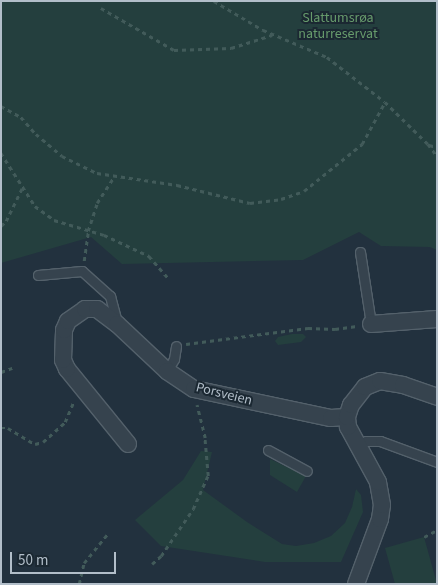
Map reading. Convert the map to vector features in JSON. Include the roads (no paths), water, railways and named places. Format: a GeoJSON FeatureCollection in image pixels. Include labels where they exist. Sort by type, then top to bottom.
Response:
{"type":"FeatureCollection","features":[{"type":"Feature","properties":{"kind":"street","name":"Porsveien"},"geometry":{"type":"LineString","coordinates":[[128,444],[62,360],[64,330],[68,321],[85,309],[97,309],[118,324],[167,371],[194,389],[331,418],[347,418]]}},
{"type":"Feature","properties":{"kind":"street"},"geometry":{"type":"LineString","coordinates":[[371,324],[437,319]]}},
{"type":"Feature","properties":{"kind":"street"},"geometry":{"type":"LineString","coordinates":[[356,584],[380,519],[382,505],[378,482],[348,427],[347,418],[351,405],[360,392],[372,383],[380,381],[403,385],[437,397]]}},
{"type":"Feature","properties":{"kind":"lane"},"geometry":{"type":"LineString","coordinates":[[360,252],[371,324]]}},
{"type":"Feature","properties":{"kind":"lane"},"geometry":{"type":"LineString","coordinates":[[38,275],[82,271],[110,296],[118,324]]}},
{"type":"Feature","properties":{"kind":"lane"},"geometry":{"type":"LineString","coordinates":[[167,371],[174,359],[176,346]]}},
{"type":"Feature","properties":{"kind":"lane"},"geometry":{"type":"LineString","coordinates":[[358,445],[366,441],[380,441],[437,462]]}},
{"type":"Feature","properties":{"kind":"lane"},"geometry":{"type":"LineString","coordinates":[[268,450],[307,471]]}},
{"type":"Feature","properties":{"kind":"park label","name":"Slattumsrøa naturreservat"},"geometry":{"type":"Point","coordinates":[338,26]}}]}
